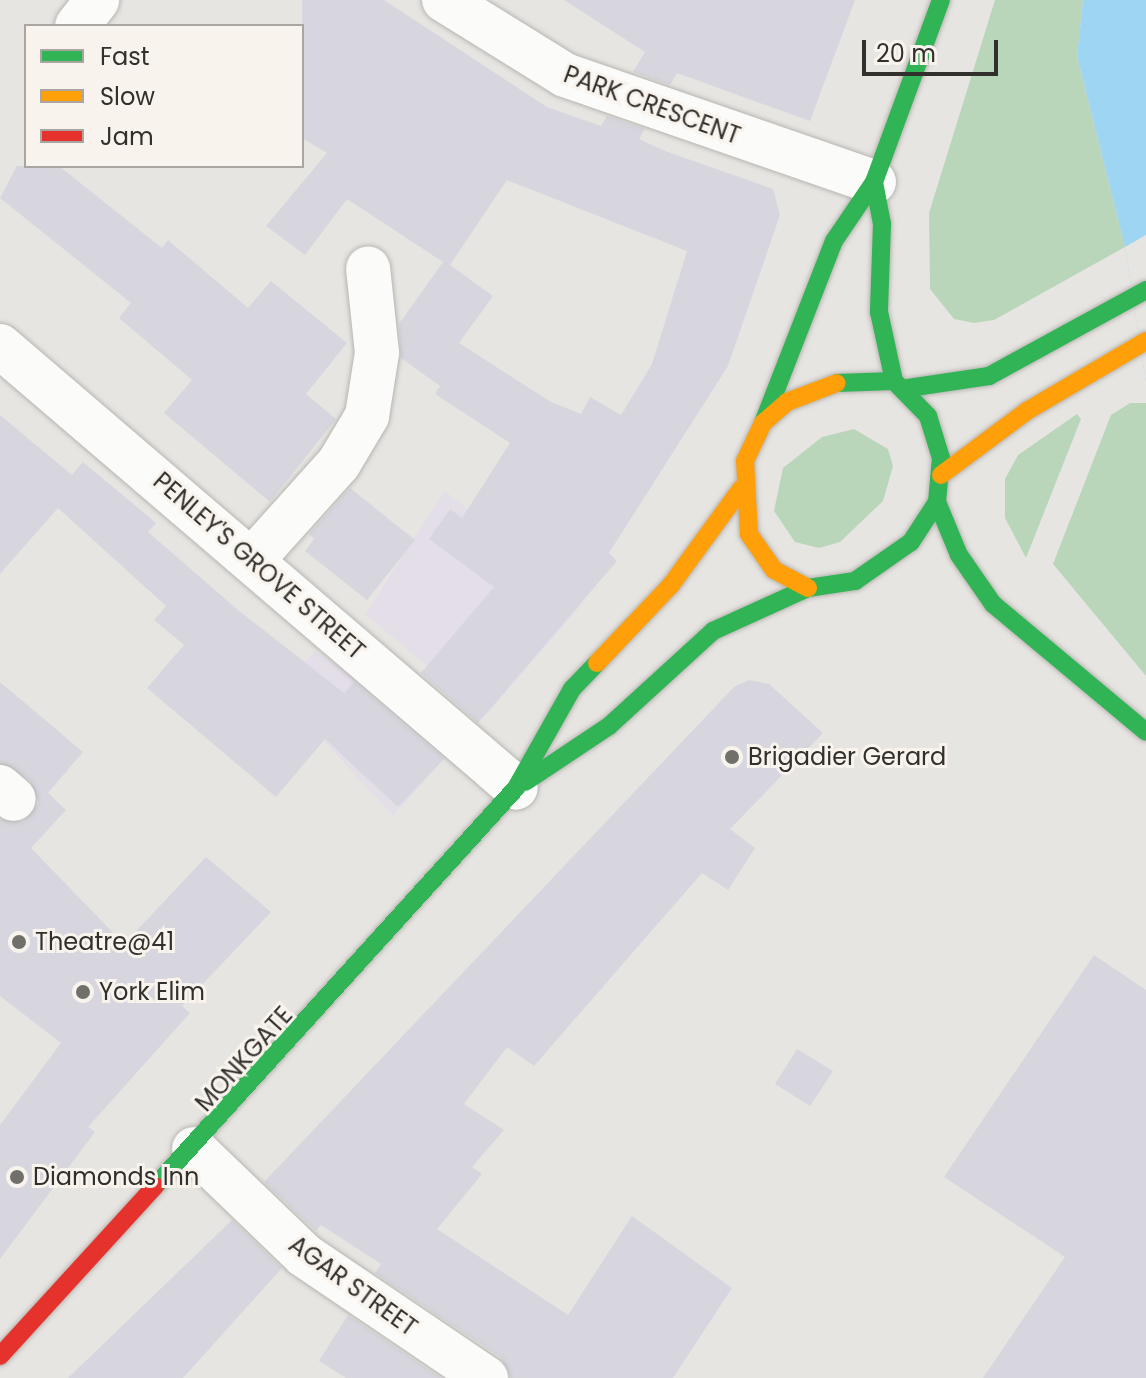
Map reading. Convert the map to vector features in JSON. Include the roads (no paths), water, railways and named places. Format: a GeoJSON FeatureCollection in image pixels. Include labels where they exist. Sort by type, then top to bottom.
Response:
{"type":"FeatureCollection","features":[{"type":"Feature","properties":{"kind":"main road"},"geometry":{"type":"LineString","coordinates":[[516,788],[572,689],[671,585],[741,489],[763,423],[834,241],[874,182],[941,0]]}},
{"type":"Feature","properties":{"kind":"main road"},"geometry":{"type":"LineString","coordinates":[[516,788],[609,726],[713,631],[808,588],[834,588],[879,568],[911,542],[937,502],[941,475],[928,416],[901,384],[879,312],[882,224],[874,182]]}},
{"type":"Feature","properties":{"kind":"main road"},"geometry":{"type":"LineString","coordinates":[[763,423],[787,402],[836,383],[901,384],[989,376],[1140,294]]}},
{"type":"Feature","properties":{"kind":"main road"},"geometry":{"type":"LineString","coordinates":[[941,475],[1027,411],[1143,343]]}},
{"type":"Feature","properties":{"kind":"main road"},"geometry":{"type":"LineString","coordinates":[[741,489],[758,552],[808,588]]}},
{"type":"Feature","properties":{"kind":"main road"},"geometry":{"type":"LineString","coordinates":[[937,502],[959,555],[993,604],[1146,732]]}},
{"type":"Feature","properties":{"kind":"main road","name":"MONKGATE"},"geometry":{"type":"LineString","coordinates":[[0,1356],[194,1149],[516,788]]}},
{"type":"Feature","properties":{"kind":"street"},"geometry":{"type":"LineString","coordinates":[[79,24],[97,0]]}},
{"type":"Feature","properties":{"kind":"street","name":"PARK CRESCENT"},"geometry":{"type":"LineString","coordinates":[[444,0],[565,75],[874,182]]}},
{"type":"Feature","properties":{"kind":"street"},"geometry":{"type":"LineString","coordinates":[[253,559],[339,463],[367,416],[377,353],[368,268]]}},
{"type":"Feature","properties":{"kind":"street","name":"PENLEY'S GROVE STREET"},"geometry":{"type":"LineString","coordinates":[[0,346],[253,559],[516,788]]}},
{"type":"Feature","properties":{"kind":"street","name":"AGAR STREET"},"geometry":{"type":"LineString","coordinates":[[194,1149],[304,1255],[486,1378]]}},
{"type":"Feature","properties":{"kind":"water"},"geometry":{"type":"Polygon","coordinates":[[[1083,0],[1146,0],[1146,382],[1125,247],[1077,56],[1083,0]]]}},
{"type":"Feature","properties":{"kind":"place","name":"Brigadier Gerard"},"geometry":{"type":"Point","coordinates":[732,757]}},
{"type":"Feature","properties":{"kind":"place","name":"Theatre@41"},"geometry":{"type":"Point","coordinates":[19,942]}},
{"type":"Feature","properties":{"kind":"place","name":"York Elim"},"geometry":{"type":"Point","coordinates":[83,992]}},
{"type":"Feature","properties":{"kind":"place","name":"Diamonds Inn"},"geometry":{"type":"Point","coordinates":[17,1177]}}]}
